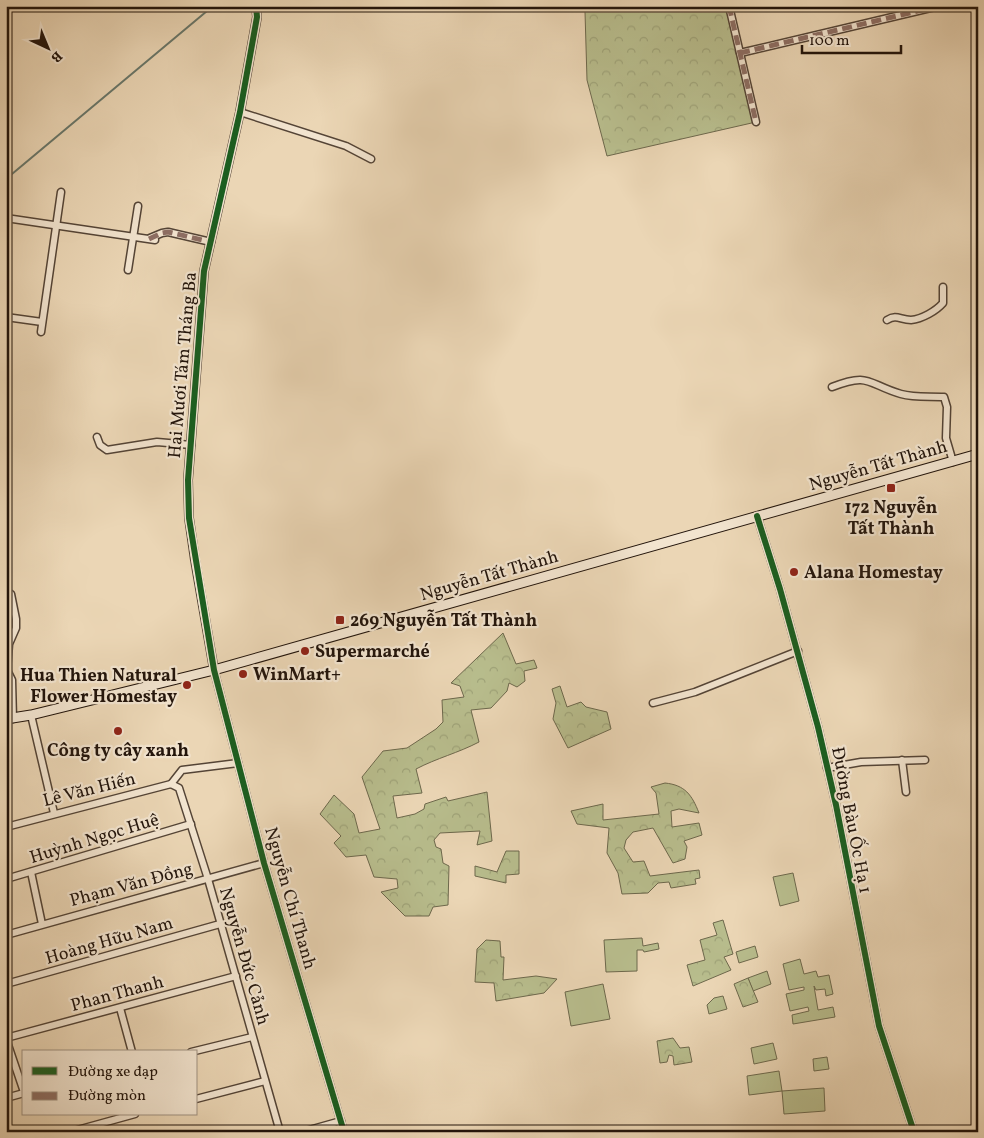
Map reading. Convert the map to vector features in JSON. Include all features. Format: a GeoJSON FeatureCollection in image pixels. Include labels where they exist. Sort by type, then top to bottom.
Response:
{"type":"FeatureCollection","features":[{"type":"Feature","properties":{"kind":"main road","name":"Nguyễn Tất Thành"},"geometry":{"type":"LineString","coordinates":[[9,719],[214,670],[978,454]]}},
{"type":"Feature","properties":{"kind":"street","name":"Hai Mươi Tám Tháng Ba"},"geometry":{"type":"LineString","coordinates":[[214,670],[189,518],[188,480],[204,271],[240,112],[257,17],[256,6]]}},
{"type":"Feature","properties":{"kind":"street"},"geometry":{"type":"LineString","coordinates":[[729,6],[756,122]]}},
{"type":"Feature","properties":{"kind":"street"},"geometry":{"type":"LineString","coordinates":[[740,53],[939,6]]}},
{"type":"Feature","properties":{"kind":"street"},"geometry":{"type":"LineString","coordinates":[[240,112],[346,146],[370,159]]}},
{"type":"Feature","properties":{"kind":"street"},"geometry":{"type":"LineString","coordinates":[[40,332],[61,192]]}},
{"type":"Feature","properties":{"kind":"street"},"geometry":{"type":"LineString","coordinates":[[128,270],[138,206]]}},
{"type":"Feature","properties":{"kind":"street"},"geometry":{"type":"LineString","coordinates":[[6,218],[152,239],[162,232],[168,232],[211,242]]}},
{"type":"Feature","properties":{"kind":"street"},"geometry":{"type":"LineString","coordinates":[[887,320],[896,316],[912,320],[928,314],[943,303],[943,287]]}},
{"type":"Feature","properties":{"kind":"street"},"geometry":{"type":"LineString","coordinates":[[6,317],[42,322]]}},
{"type":"Feature","properties":{"kind":"street"},"geometry":{"type":"LineString","coordinates":[[832,387],[852,379],[862,378],[900,394],[944,397],[946,407],[945,434],[953,462]]}},
{"type":"Feature","properties":{"kind":"street"},"geometry":{"type":"LineString","coordinates":[[97,437],[100,445],[107,450],[157,442],[191,445]]}},
{"type":"Feature","properties":{"kind":"street","name":"Đường Bàu Ốc Hạ 1"},"geometry":{"type":"LineString","coordinates":[[757,516],[798,651],[827,768],[872,1001],[886,1052],[914,1132]]}},
{"type":"Feature","properties":{"kind":"street"},"geometry":{"type":"LineString","coordinates":[[6,591],[11,594],[16,619],[16,628],[9,644],[7,670],[12,680],[9,719]]}},
{"type":"Feature","properties":{"kind":"street"},"geometry":{"type":"LineString","coordinates":[[654,703],[694,692],[798,651]]}},
{"type":"Feature","properties":{"kind":"street","name":"Nguyễn Chí Thanh"},"geometry":{"type":"LineString","coordinates":[[214,670],[264,863],[344,1132]]}},
{"type":"Feature","properties":{"kind":"street"},"geometry":{"type":"LineString","coordinates":[[31,715],[54,813]]}},
{"type":"Feature","properties":{"kind":"street"},"geometry":{"type":"LineString","coordinates":[[902,760],[906,792]]}},
{"type":"Feature","properties":{"kind":"street"},"geometry":{"type":"LineString","coordinates":[[827,768],[852,763],[925,760]]}},
{"type":"Feature","properties":{"kind":"street"},"geometry":{"type":"LineString","coordinates":[[171,784],[176,774],[182,770],[238,763]]}},
{"type":"Feature","properties":{"kind":"street","name":"Lê Văn Hiến"},"geometry":{"type":"LineString","coordinates":[[6,827],[171,784]]}},
{"type":"Feature","properties":{"kind":"street","name":"Nguyễn Đức Cảnh"},"geometry":{"type":"LineString","coordinates":[[171,784],[179,788],[191,824],[280,1132]]}},
{"type":"Feature","properties":{"kind":"street","name":"Huỳnh Ngọc Huệ"},"geometry":{"type":"LineString","coordinates":[[6,879],[191,824]]}},
{"type":"Feature","properties":{"kind":"street","name":"Phạm Văn Đồng"},"geometry":{"type":"LineString","coordinates":[[6,934],[264,863]]}},
{"type":"Feature","properties":{"kind":"street"},"geometry":{"type":"LineString","coordinates":[[31,872],[42,924]]}},
{"type":"Feature","properties":{"kind":"street","name":"Hoàng Hữu Nam"},"geometry":{"type":"LineString","coordinates":[[6,984],[220,924]]}},
{"type":"Feature","properties":{"kind":"street","name":"Phan Thanh"},"geometry":{"type":"LineString","coordinates":[[6,1038],[236,976]]}},
{"type":"Feature","properties":{"kind":"street"},"geometry":{"type":"LineString","coordinates":[[120,1008],[131,1050]]}},
{"type":"Feature","properties":{"kind":"street"},"geometry":{"type":"LineString","coordinates":[[198,1050],[252,1037]]}},
{"type":"Feature","properties":{"kind":"street"},"geometry":{"type":"LineString","coordinates":[[6,1038],[22,1087]]}},
{"type":"Feature","properties":{"kind":"street"},"geometry":{"type":"LineString","coordinates":[[198,1098],[265,1081]]}},
{"type":"Feature","properties":{"kind":"street"},"geometry":{"type":"LineString","coordinates":[[6,1098],[22,1094]]}},
{"type":"Feature","properties":{"kind":"street"},"geometry":{"type":"LineString","coordinates":[[70,1132],[128,1116]]}},
{"type":"Feature","properties":{"kind":"street"},"geometry":{"type":"LineString","coordinates":[[302,1132],[341,1121]]}},
{"type":"Feature","properties":{"kind":"green space"},"geometry":{"type":"Polygon","coordinates":[[[581,6],[729,6],[756,122],[607,156],[587,80],[585,12],[581,6]]]}},
{"type":"Feature","properties":{"kind":"green space"},"geometry":{"type":"Polygon","coordinates":[[[503,633],[516,664],[534,660],[537,668],[524,671],[525,681],[517,687],[509,683],[507,691],[491,708],[471,710],[479,742],[416,769],[422,793],[393,796],[397,818],[415,814],[424,809],[425,804],[446,797],[448,801],[487,792],[492,841],[477,845],[480,831],[440,833],[434,840],[436,847],[441,849],[443,863],[449,866],[448,905],[433,907],[429,916],[405,916],[381,892],[398,888],[397,879],[374,877],[366,855],[346,857],[334,843],[341,836],[320,814],[334,795],[354,814],[359,833],[380,829],[362,777],[383,751],[407,748],[436,729],[443,722],[442,700],[464,697],[460,686],[451,683],[503,633]]]}},
{"type":"Feature","properties":{"kind":"green space"},"geometry":{"type":"Polygon","coordinates":[[[560,686],[567,707],[581,702],[586,707],[607,712],[611,729],[568,748],[553,719],[556,703],[552,689],[560,686]]]}},
{"type":"Feature","properties":{"kind":"green space"},"geometry":{"type":"Polygon","coordinates":[[[665,783],[678,786],[687,792],[694,801],[699,813],[679,809],[671,811],[672,827],[699,823],[702,835],[684,841],[687,847],[685,859],[673,863],[653,828],[633,832],[626,840],[624,848],[633,862],[644,861],[650,876],[699,870],[700,878],[695,879],[696,884],[671,888],[669,882],[658,883],[648,893],[622,894],[618,873],[607,853],[609,828],[577,824],[571,811],[603,804],[603,820],[659,814],[656,793],[651,787],[665,783]]]}},
{"type":"Feature","properties":{"kind":"green space"},"geometry":{"type":"Polygon","coordinates":[[[506,851],[519,851],[519,874],[506,875],[506,883],[475,876],[475,866],[497,872],[506,851]]]}},
{"type":"Feature","properties":{"kind":"green space"},"geometry":{"type":"Polygon","coordinates":[[[793,873],[799,901],[780,906],[773,877],[793,873]]]}},
{"type":"Feature","properties":{"kind":"green space"},"geometry":{"type":"Polygon","coordinates":[[[723,920],[733,954],[724,957],[731,970],[693,986],[687,965],[705,960],[700,940],[717,935],[713,923],[723,920]]]}},
{"type":"Feature","properties":{"kind":"green space"},"geometry":{"type":"Polygon","coordinates":[[[642,938],[643,946],[658,943],[659,949],[644,952],[643,950],[637,950],[637,971],[606,972],[604,940],[642,938]]]}},
{"type":"Feature","properties":{"kind":"green space"},"geometry":{"type":"Polygon","coordinates":[[[486,940],[500,941],[501,957],[504,957],[503,980],[536,976],[557,979],[544,993],[496,1001],[494,983],[475,982],[477,949],[486,940]]]}},
{"type":"Feature","properties":{"kind":"green space"},"geometry":{"type":"Polygon","coordinates":[[[755,946],[758,957],[739,963],[736,952],[755,946]]]}},
{"type":"Feature","properties":{"kind":"green space"},"geometry":{"type":"Polygon","coordinates":[[[800,959],[804,974],[816,971],[818,977],[829,975],[833,994],[826,996],[825,989],[816,990],[814,986],[818,1010],[833,1007],[835,1017],[793,1024],[792,1015],[809,1011],[808,1007],[790,1011],[786,994],[804,990],[804,987],[789,990],[783,964],[800,959]]]}},
{"type":"Feature","properties":{"kind":"green space"},"geometry":{"type":"Polygon","coordinates":[[[767,971],[771,984],[753,991],[748,978],[767,971]]]}},
{"type":"Feature","properties":{"kind":"green space"},"geometry":{"type":"Polygon","coordinates":[[[748,978],[758,1002],[743,1007],[734,984],[748,978]]]}},
{"type":"Feature","properties":{"kind":"green space"},"geometry":{"type":"Polygon","coordinates":[[[603,984],[610,1019],[571,1026],[565,992],[603,984]]]}},
{"type":"Feature","properties":{"kind":"green space"},"geometry":{"type":"Polygon","coordinates":[[[723,996],[727,1009],[709,1014],[707,1005],[714,998],[723,996]]]}},
{"type":"Feature","properties":{"kind":"green space"},"geometry":{"type":"Polygon","coordinates":[[[673,1038],[680,1048],[689,1047],[692,1062],[674,1065],[673,1056],[669,1055],[667,1062],[660,1063],[657,1041],[673,1038]]]}},
{"type":"Feature","properties":{"kind":"green space"},"geometry":{"type":"Polygon","coordinates":[[[773,1043],[777,1059],[754,1064],[751,1048],[773,1043]]]}},
{"type":"Feature","properties":{"kind":"green space"},"geometry":{"type":"Polygon","coordinates":[[[827,1057],[829,1069],[814,1071],[813,1059],[827,1057]]]}},
{"type":"Feature","properties":{"kind":"green space"},"geometry":{"type":"Polygon","coordinates":[[[779,1071],[782,1091],[749,1095],[747,1076],[779,1071]]]}},
{"type":"Feature","properties":{"kind":"green space"},"geometry":{"type":"Polygon","coordinates":[[[824,1088],[825,1111],[784,1114],[782,1091],[824,1088]]]}},
{"type":"Feature","properties":{"kind":"waterway"},"geometry":{"type":"LineString","coordinates":[[6,179],[213,6]]}},
{"type":"Feature","properties":{"kind":"marked path"},"geometry":{"type":"LineString","coordinates":[[729,6],[756,122]]}},
{"type":"Feature","properties":{"kind":"marked path"},"geometry":{"type":"LineString","coordinates":[[740,53],[939,6]]}},
{"type":"Feature","properties":{"kind":"marked path"},"geometry":{"type":"LineString","coordinates":[[149,239],[168,232],[211,242]]}},
{"type":"Feature","properties":{"kind":"cycle path"},"geometry":{"type":"LineString","coordinates":[[256,6],[257,17],[240,112],[204,271],[188,480],[189,518],[214,670],[264,863],[344,1132]]}},
{"type":"Feature","properties":{"kind":"cycle path"},"geometry":{"type":"LineString","coordinates":[[757,516],[780,589],[818,727],[836,805],[879,1026],[914,1132]]}},
{"type":"Feature","properties":{"kind":"place","name":"172 Nguyễn Tất Thành"},"geometry":{"type":"Point","coordinates":[891,488]}},
{"type":"Feature","properties":{"kind":"place","name":"Alana Homestay"},"geometry":{"type":"Point","coordinates":[794,572]}},
{"type":"Feature","properties":{"kind":"place","name":"269 Nguyễn Tất Thành"},"geometry":{"type":"Point","coordinates":[340,620]}},
{"type":"Feature","properties":{"kind":"place","name":"Supermarché"},"geometry":{"type":"Point","coordinates":[305,651]}},
{"type":"Feature","properties":{"kind":"place","name":"WinMart+"},"geometry":{"type":"Point","coordinates":[243,674]}},
{"type":"Feature","properties":{"kind":"place","name":"Hua Thien Natural Flower Homestay"},"geometry":{"type":"Point","coordinates":[187,685]}},
{"type":"Feature","properties":{"kind":"place","name":"Công ty cây xanh"},"geometry":{"type":"Point","coordinates":[118,731]}}]}
